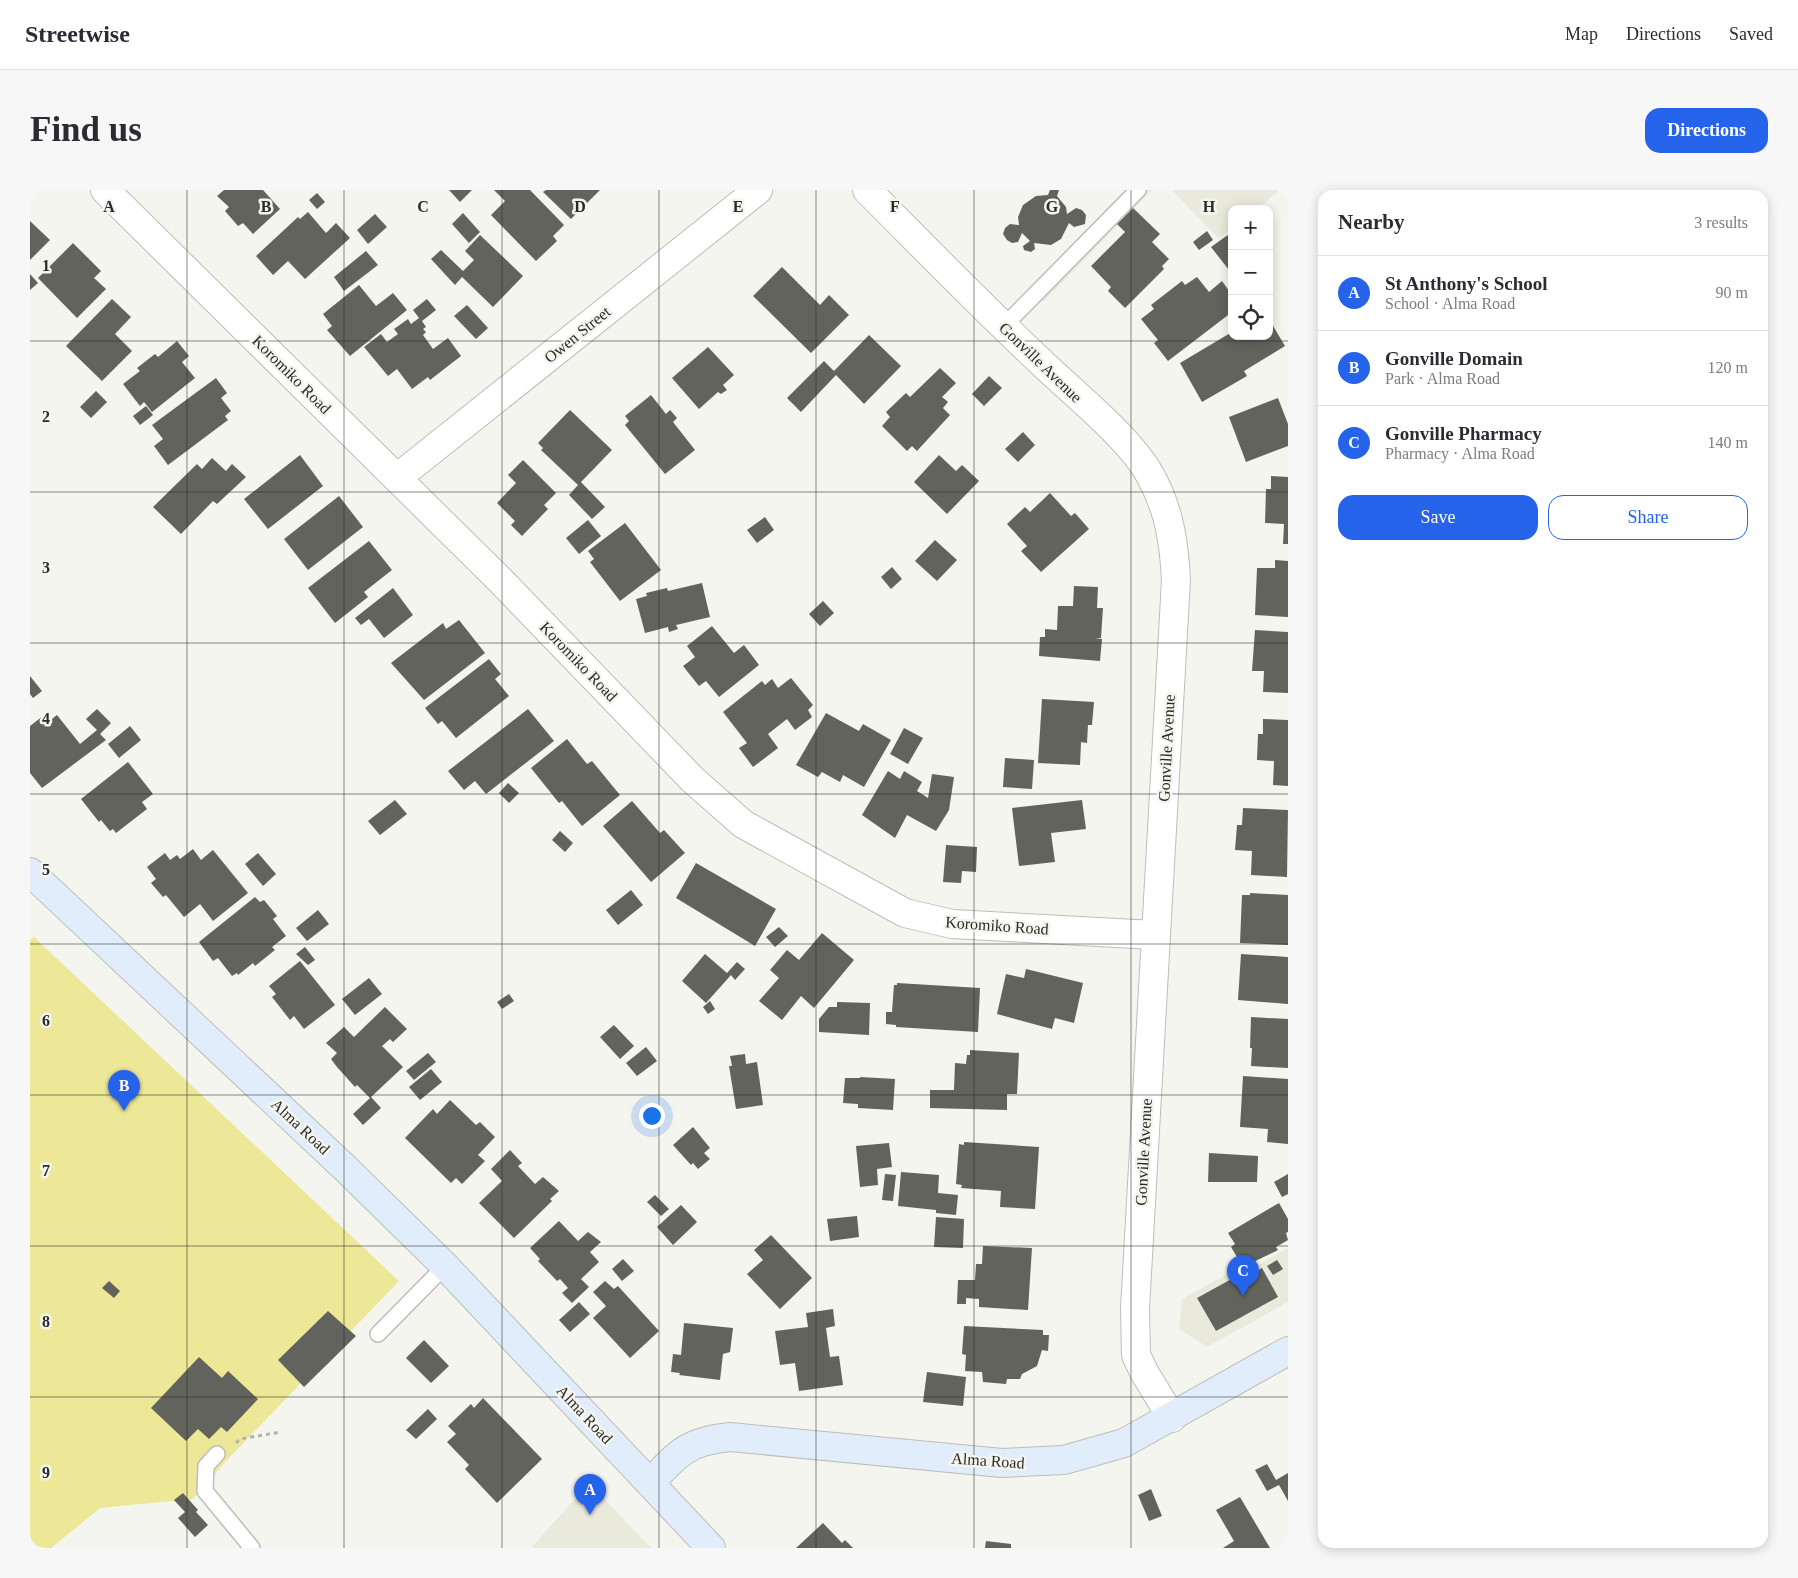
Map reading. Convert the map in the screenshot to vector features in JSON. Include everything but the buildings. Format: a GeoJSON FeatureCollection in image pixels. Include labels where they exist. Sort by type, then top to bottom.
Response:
{"type":"FeatureCollection","features":[{"type":"Feature","properties":{"kind":"street","name":"Koromiko Road"},"geometry":{"type":"LineString","coordinates":[[105,190],[500,580],[694,780],[743,824],[905,913],[952,924],[1154,935]]}},
{"type":"Feature","properties":{"kind":"street","name":"Owen Street"},"geometry":{"type":"LineString","coordinates":[[397,478],[758,190]]}},
{"type":"Feature","properties":{"kind":"street","name":"Gonville Avenue"},"geometry":{"type":"LineString","coordinates":[[867,190],[1004,327],[1120,438],[1149,473],[1167,514],[1174,540],[1176,580],[1154,935],[1135,1309],[1136,1356],[1172,1418]]}},
{"type":"Feature","properties":{"kind":"street","name":"Alma Road"},"geometry":{"type":"LineString","coordinates":[[30,872],[344,1167],[446,1266],[650,1483],[673,1458],[688,1447],[706,1440],[730,1437],[1002,1463],[1064,1460],[1096,1452],[1124,1442],[1172,1418],[1288,1351]]}},
{"type":"Feature","properties":{"kind":"street"},"geometry":{"type":"LineString","coordinates":[[650,1483],[711,1548]]}},
{"type":"Feature","properties":{"kind":"lane"},"geometry":{"type":"LineString","coordinates":[[1004,327],[1138,190]]}},
{"type":"Feature","properties":{"kind":"lane"},"geometry":{"type":"LineString","coordinates":[[378,1334],[446,1266]]}},
{"type":"Feature","properties":{"kind":"lane"},"geometry":{"type":"LineString","coordinates":[[217,1454],[206,1466],[205,1491],[252,1548]]}},
{"type":"Feature","properties":{"kind":"path"},"geometry":{"type":"LineString","coordinates":[[240,1439],[281,1432]]}},
{"type":"Feature","properties":{"kind":"shaded area"},"geometry":{"type":"Polygon","coordinates":[[[1125,190],[1152,190],[1043,302],[1030,288],[1125,190]]]}},
{"type":"Feature","properties":{"kind":"shaded area"},"geometry":{"type":"Polygon","coordinates":[[[1172,190],[1280,190],[1262,205],[1228,205],[1228,232],[1219,239],[1172,190]]]}},
{"type":"Feature","properties":{"kind":"shaded area"},"geometry":{"type":"Polygon","coordinates":[[[34,937],[399,1281],[227,1460],[193,1499],[100,1508],[51,1548],[30,1548],[30,940],[34,937]]]}},
{"type":"Feature","properties":{"kind":"shaded area"},"geometry":{"type":"Polygon","coordinates":[[[1288,1248],[1288,1302],[1207,1347],[1179,1329],[1182,1299],[1238,1268],[1241,1274],[1288,1248]]]}},
{"type":"Feature","properties":{"kind":"shaded area"},"geometry":{"type":"Polygon","coordinates":[[[589,1483],[651,1548],[531,1548],[589,1483]]]}},
{"type":"Feature","properties":{"kind":"place","name":"Gonville Domain"},"geometry":{"type":"Point","coordinates":[124,1111]}},
{"type":"Feature","properties":{"kind":"place","name":"Gonville Pharmacy"},"geometry":{"type":"Point","coordinates":[1243,1296]}},
{"type":"Feature","properties":{"kind":"place","name":"St Anthony's School"},"geometry":{"type":"Point","coordinates":[590,1515]}}]}
